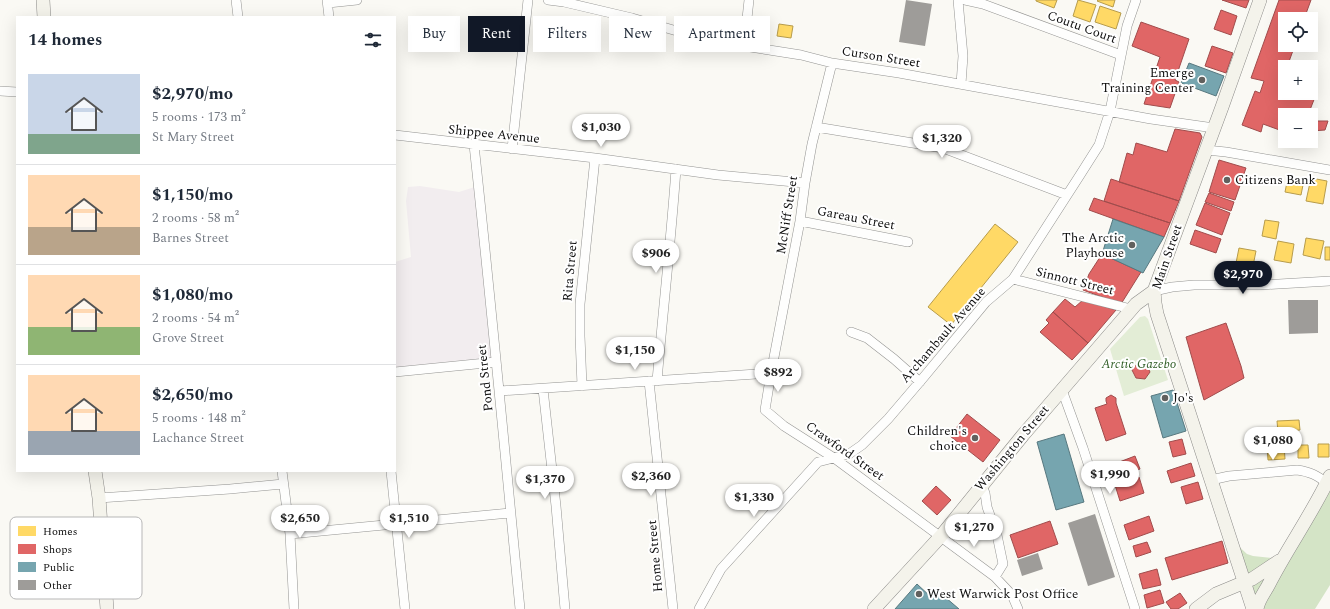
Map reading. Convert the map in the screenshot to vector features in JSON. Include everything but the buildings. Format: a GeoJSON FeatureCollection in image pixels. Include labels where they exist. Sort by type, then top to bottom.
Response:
{"type":"FeatureCollection","features":[{"type":"Feature","properties":{"kind":"main road"},"geometry":{"type":"LineString","coordinates":[[43,0],[44,16]]}},
{"type":"Feature","properties":{"kind":"main road","name":"Main Street"},"geometry":{"type":"LineString","coordinates":[[1253,609],[1158,314],[1154,291],[1260,0]]}},
{"type":"Feature","properties":{"kind":"main road","name":"Washington Street"},"geometry":{"type":"LineString","coordinates":[[874,609],[941,536],[981,485],[1131,309],[1154,291]]}},
{"type":"Feature","properties":{"kind":"main road"},"geometry":{"type":"LineString","coordinates":[[95,472],[100,517]]}},
{"type":"Feature","properties":{"kind":"main road"},"geometry":{"type":"LineString","coordinates":[[1196,609],[1216,594],[1244,582],[1268,569],[1282,558],[1292,546],[1318,501],[1328,480]]}},
{"type":"Feature","properties":{"kind":"main road"},"geometry":{"type":"LineString","coordinates":[[1257,609],[1282,558]]}},
{"type":"Feature","properties":{"kind":"main road"},"geometry":{"type":"LineString","coordinates":[[106,599],[107,609]]}},
{"type":"Feature","properties":{"kind":"street"},"geometry":{"type":"LineString","coordinates":[[236,0],[238,16]]}},
{"type":"Feature","properties":{"kind":"street"},"geometry":{"type":"LineString","coordinates":[[329,16],[328,2],[357,0]]}},
{"type":"Feature","properties":{"kind":"street"},"geometry":{"type":"LineString","coordinates":[[512,149],[528,0]]}},
{"type":"Feature","properties":{"kind":"street","name":"Curson Street"},"geometry":{"type":"LineString","coordinates":[[548,0],[564,2],[632,18],[674,30]]}},
{"type":"Feature","properties":{"kind":"street"},"geometry":{"type":"LineString","coordinates":[[747,16],[748,0]]}},
{"type":"Feature","properties":{"kind":"street"},"geometry":{"type":"LineString","coordinates":[[958,0],[963,56],[961,84]]}},
{"type":"Feature","properties":{"kind":"street","name":"Coutu Court"},"geometry":{"type":"LineString","coordinates":[[965,0],[982,4],[1122,55]]}},
{"type":"Feature","properties":{"kind":"street","name":"Archambault Avenue"},"geometry":{"type":"LineString","coordinates":[[699,609],[721,569],[818,462],[849,454],[862,445],[888,419],[986,302],[1013,279],[1098,145],[1110,111],[1127,26],[1136,0]]}},
{"type":"Feature","properties":{"kind":"street","name":"Curson Street"},"geometry":{"type":"LineString","coordinates":[[770,50],[801,54],[832,63],[899,73],[1151,119],[1214,128]]}},
{"type":"Feature","properties":{"kind":"street","name":"McNiff Street"},"geometry":{"type":"LineString","coordinates":[[771,373],[816,127],[832,63]]}},
{"type":"Feature","properties":{"kind":"street"},"geometry":{"type":"LineString","coordinates":[[0,91],[16,92]]}},
{"type":"Feature","properties":{"kind":"street"},"geometry":{"type":"LineString","coordinates":[[816,127],[943,148],[1067,195]]}},
{"type":"Feature","properties":{"kind":"street","name":"Shippee Avenue"},"geometry":{"type":"LineString","coordinates":[[396,135],[805,183]]}},
{"type":"Feature","properties":{"kind":"street","name":"Pond Street"},"geometry":{"type":"LineString","coordinates":[[474,145],[500,391],[520,609]]}},
{"type":"Feature","properties":{"kind":"street"},"geometry":{"type":"LineString","coordinates":[[1206,150],[1330,168]]}},
{"type":"Feature","properties":{"kind":"street","name":"Rita Street"},"geometry":{"type":"LineString","coordinates":[[582,386],[580,304],[595,158]]}},
{"type":"Feature","properties":{"kind":"street","name":"Home Street"},"geometry":{"type":"LineString","coordinates":[[673,609],[653,381],[672,227],[676,169]]}},
{"type":"Feature","properties":{"kind":"street","name":"Gareau Street"},"geometry":{"type":"LineString","coordinates":[[800,221],[908,242]]}},
{"type":"Feature","properties":{"kind":"street","name":"Sinnott Street"},"geometry":{"type":"LineString","coordinates":[[1013,279],[1131,309]]}},
{"type":"Feature","properties":{"kind":"street"},"geometry":{"type":"LineString","coordinates":[[1154,291],[1172,287],[1194,285],[1260,285],[1330,281]]}},
{"type":"Feature","properties":{"kind":"street"},"geometry":{"type":"LineString","coordinates":[[851,332],[867,338],[920,382]]}},
{"type":"Feature","properties":{"kind":"street"},"geometry":{"type":"LineString","coordinates":[[396,372],[496,362]]}},
{"type":"Feature","properties":{"kind":"street"},"geometry":{"type":"LineString","coordinates":[[500,391],[771,373]]}},
{"type":"Feature","properties":{"kind":"street","name":"Crawford Street"},"geometry":{"type":"LineString","coordinates":[[771,373],[765,410],[784,426],[834,458],[995,577],[1012,595],[1018,609]]}},
{"type":"Feature","properties":{"kind":"street"},"geometry":{"type":"LineString","coordinates":[[544,389],[556,506],[564,609]]}},
{"type":"Feature","properties":{"kind":"street"},"geometry":{"type":"LineString","coordinates":[[1062,390],[1083,448],[1135,609]]}},
{"type":"Feature","properties":{"kind":"street"},"geometry":{"type":"LineString","coordinates":[[1211,480],[1229,476],[1297,470],[1307,471],[1328,480]]}},
{"type":"Feature","properties":{"kind":"street"},"geometry":{"type":"LineString","coordinates":[[282,472],[290,534],[294,609]]}},
{"type":"Feature","properties":{"kind":"street"},"geometry":{"type":"LineString","coordinates":[[391,472],[405,609]]}},
{"type":"Feature","properties":{"kind":"street"},"geometry":{"type":"LineString","coordinates":[[99,498],[283,484]]}},
{"type":"Feature","properties":{"kind":"street"},"geometry":{"type":"LineString","coordinates":[[981,485],[985,493],[986,507],[997,535],[1003,564],[995,577]]}},
{"type":"Feature","properties":{"kind":"street"},"geometry":{"type":"LineString","coordinates":[[290,534],[510,513]]}},
{"type":"Feature","properties":{"kind":"shaded area"},"geometry":{"type":"Polygon","coordinates":[[[420,186],[459,192],[478,186],[497,360],[396,371],[396,262],[411,257],[406,201],[408,187],[420,186]]]}},
{"type":"Feature","properties":{"kind":"green space","name":"Arctic Gazebo"},"geometry":{"type":"Polygon","coordinates":[[[1145,316],[1148,319],[1168,380],[1124,396],[1110,349],[1140,317],[1145,316]]]}},
{"type":"Feature","properties":{"kind":"green space"},"geometry":{"type":"Polygon","coordinates":[[[1330,476],[1330,585],[1315,609],[1254,609],[1232,540],[1247,554],[1280,559],[1330,476]]]}},
{"type":"Feature","properties":{"kind":"place","name":"Emerge Training Center"},"geometry":{"type":"Point","coordinates":[1202,80]}},
{"type":"Feature","properties":{"kind":"place","name":"Citizens Bank"},"geometry":{"type":"Point","coordinates":[1227,180]}},
{"type":"Feature","properties":{"kind":"place","name":"The Arctic Playhouse"},"geometry":{"type":"Point","coordinates":[1132,245]}},
{"type":"Feature","properties":{"kind":"place","name":"Jo's"},"geometry":{"type":"Point","coordinates":[1165,398]}},
{"type":"Feature","properties":{"kind":"place","name":"Children's choice"},"geometry":{"type":"Point","coordinates":[975,438]}},
{"type":"Feature","properties":{"kind":"place","name":"West Warwick Post Office"},"geometry":{"type":"Point","coordinates":[919,594]}}]}
